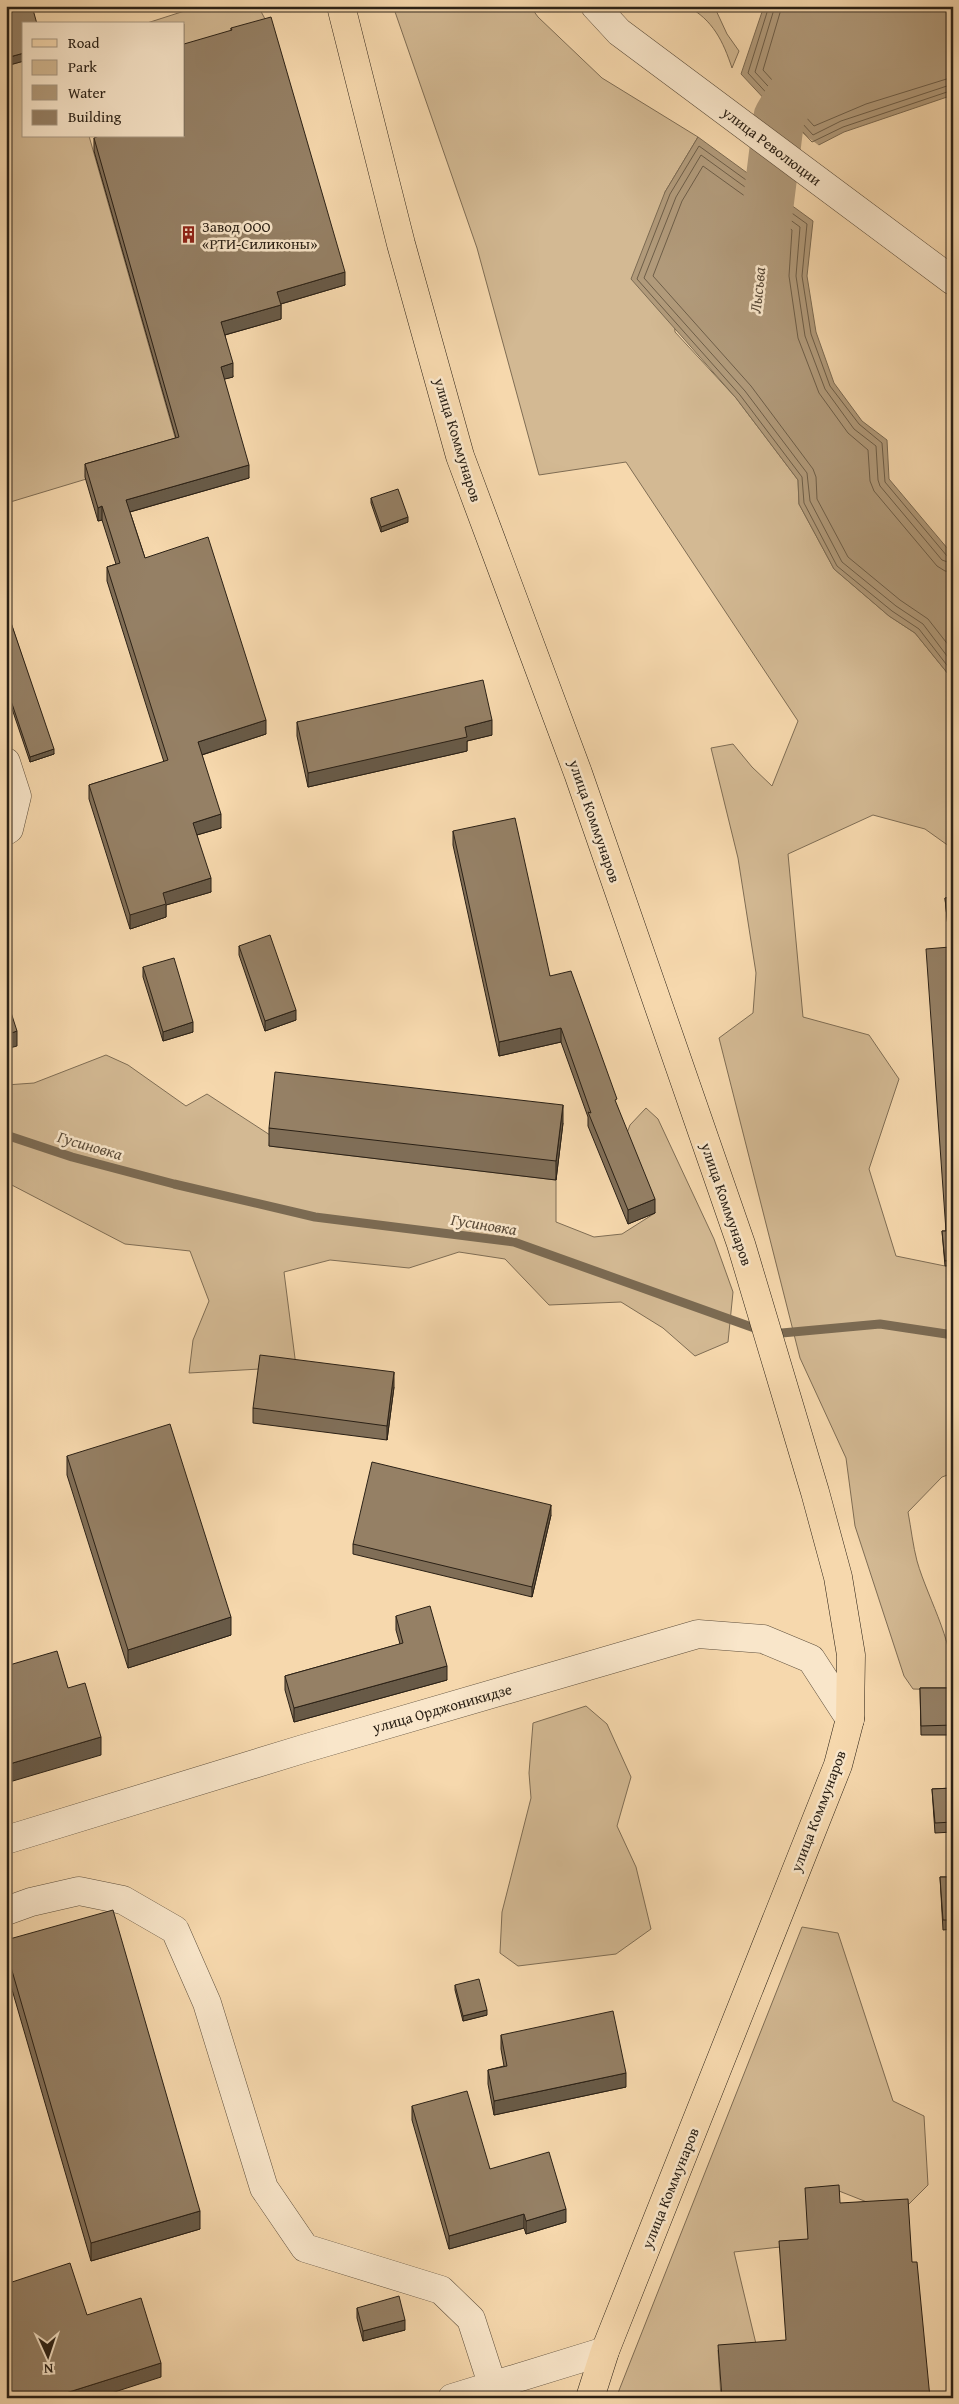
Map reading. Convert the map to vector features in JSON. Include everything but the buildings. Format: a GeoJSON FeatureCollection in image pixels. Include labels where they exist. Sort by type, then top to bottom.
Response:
{"type":"FeatureCollection","features":[{"type":"Feature","properties":{"kind":"main road","name":"улица Коммунаров"},"geometry":{"type":"LineString","coordinates":[[341,6],[401,244],[460,456],[578,773],[741,1244],[838,1577],[851,1655],[850,1719],[838,1765],[605,2351],[590,2398]]}},
{"type":"Feature","properties":{"kind":"street","name":"улица Революции"},"geometry":{"type":"LineString","coordinates":[[596,6],[619,32],[953,281]]}},
{"type":"Feature","properties":{"kind":"street"},"geometry":{"type":"LineString","coordinates":[[6,762],[17,796],[9,829],[6,831]]}},
{"type":"Feature","properties":{"kind":"street","name":"улица Орджоникидзе"},"geometry":{"type":"LineString","coordinates":[[6,1840],[303,1748],[698,1634],[763,1639],[811,1659],[850,1719]]}},
{"type":"Feature","properties":{"kind":"street"},"geometry":{"type":"LineString","coordinates":[[6,1911],[31,1902],[80,1891],[123,1900],[175,1930],[207,2002],[264,2188],[305,2248],[441,2290],[471,2319],[492,2384]]}},
{"type":"Feature","properties":{"kind":"street"},"geometry":{"type":"LineString","coordinates":[[452,2398],[492,2384],[605,2351]]}},
{"type":"Feature","properties":{"kind":"green space"},"geometry":{"type":"Polygon","coordinates":[[[200,6],[258,6],[271,30],[185,58],[185,22],[150,22],[200,6]]]}},
{"type":"Feature","properties":{"kind":"green space"},"geometry":{"type":"Polygon","coordinates":[[[393,6],[530,6],[538,17],[602,78],[698,137],[665,192],[675,332],[736,398],[798,480],[799,504],[834,569],[889,616],[915,633],[953,680],[953,849],[925,829],[873,815],[788,854],[803,1017],[869,1035],[899,1079],[869,1169],[896,1256],[945,1266],[953,1265],[953,1473],[942,1477],[908,1512],[917,1561],[947,1642],[951,1658],[951,1690],[913,1689],[904,1676],[855,1526],[846,1458],[800,1358],[719,1038],[753,1013],[756,973],[738,858],[711,748],[733,744],[752,767],[772,786],[798,721],[626,462],[539,475],[477,248],[393,6]]]}},
{"type":"Feature","properties":{"kind":"green space"},"geometry":{"type":"Polygon","coordinates":[[[687,6],[714,6],[727,34],[739,51],[732,68],[716,32],[704,18],[687,6]]]}},
{"type":"Feature","properties":{"kind":"green space"},"geometry":{"type":"Polygon","coordinates":[[[22,62],[22,138],[90,138],[179,451],[7,503],[6,542],[6,66],[22,62]]]}},
{"type":"Feature","properties":{"kind":"green space"},"geometry":{"type":"Polygon","coordinates":[[[106,1055],[128,1065],[186,1106],[207,1094],[270,1135],[269,1146],[556,1180],[556,1222],[594,1237],[622,1234],[655,1213],[625,1138],[630,1125],[646,1108],[658,1119],[714,1239],[733,1292],[728,1342],[695,1356],[663,1328],[621,1302],[549,1305],[505,1259],[459,1252],[409,1268],[330,1260],[284,1272],[297,1374],[260,1369],[189,1373],[193,1340],[209,1301],[190,1251],[125,1244],[6,1182],[6,1085],[34,1083],[106,1055]]]}},
{"type":"Feature","properties":{"kind":"green space"},"geometry":{"type":"Polygon","coordinates":[[[586,1706],[607,1724],[631,1777],[617,1826],[636,1867],[651,1929],[616,1954],[518,1966],[500,1953],[502,1912],[531,1798],[529,1773],[533,1723],[586,1706]]]}},
{"type":"Feature","properties":{"kind":"green space"},"geometry":{"type":"Polygon","coordinates":[[[802,1927],[838,1933],[893,2101],[924,2116],[928,2185],[908,2205],[877,2206],[839,2191],[808,2244],[734,2252],[757,2348],[718,2350],[721,2398],[616,2398],[802,1927]]]}},
{"type":"Feature","properties":{"kind":"water"},"geometry":{"type":"Polygon","coordinates":[[[764,6],[953,6],[953,95],[844,132],[811,149],[741,74],[764,6]]]}},
{"type":"Feature","properties":{"kind":"water"},"geometry":{"type":"Polygon","coordinates":[[[698,137],[813,221],[807,276],[816,332],[834,383],[862,421],[887,440],[889,479],[953,555],[953,680],[915,633],[889,616],[834,569],[799,504],[798,480],[736,398],[631,279],[665,192],[698,137]]]}},
{"type":"Feature","properties":{"kind":"pier"},"geometry":{"type":"Polygon","coordinates":[[[766,106],[821,147],[810,151],[766,106]]]}},
{"type":"Feature","properties":{"kind":"waterway","name":"Лысьва"},"geometry":{"type":"LineString","coordinates":[[761,262],[779,117],[820,48],[953,39]]}},
{"type":"Feature","properties":{"kind":"waterway","name":"Гусиновка"},"geometry":{"type":"LineString","coordinates":[[6,1135],[72,1157],[174,1184],[315,1217],[514,1242],[771,1334],[880,1324],[953,1335]]}},
{"type":"Feature","properties":{"kind":"place","name":"Завод ООО «РТИ-Силиконы»"},"geometry":{"type":"Point","coordinates":[188,235]}}]}
